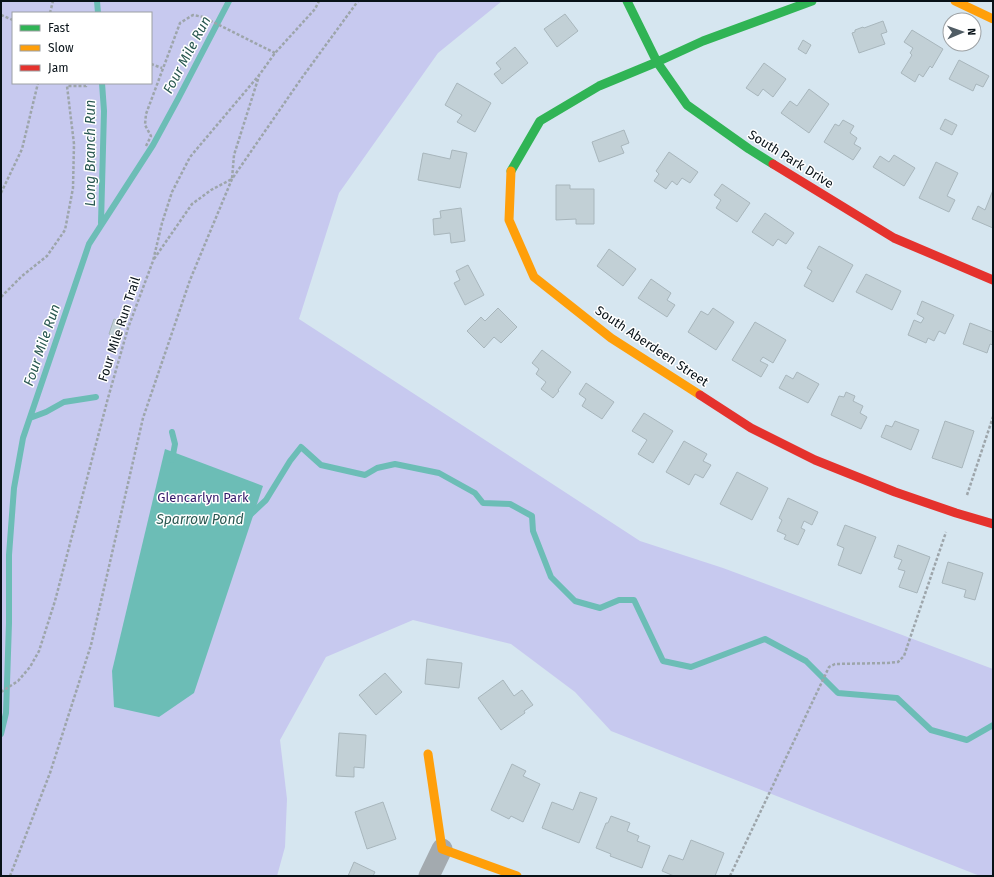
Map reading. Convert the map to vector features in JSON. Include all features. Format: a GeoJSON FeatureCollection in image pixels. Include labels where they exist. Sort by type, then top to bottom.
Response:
{"type":"FeatureCollection","features":[{"type":"Feature","properties":{"kind":"street","name":"South Park Drive"},"geometry":{"type":"LineString","coordinates":[[627,1],[657,62],[687,105],[749,149],[894,238],[984,278],[993,280]]}},
{"type":"Feature","properties":{"kind":"street","name":"South Aberdeen Street"},"geometry":{"type":"LineString","coordinates":[[812,1],[703,41],[599,86],[540,121],[511,170],[509,220],[534,277],[611,338],[752,428],[815,460],[895,492],[993,524]]}},
{"type":"Feature","properties":{"kind":"street"},"geometry":{"type":"LineString","coordinates":[[955,1],[993,19]]}},
{"type":"Feature","properties":{"kind":"street"},"geometry":{"type":"LineString","coordinates":[[428,754],[442,849],[429,876]]}},
{"type":"Feature","properties":{"kind":"street"},"geometry":{"type":"LineString","coordinates":[[442,849],[516,876]]}},
{"type":"Feature","properties":{"kind":"path"},"geometry":{"type":"LineString","coordinates":[[50,12],[53,1]]}},
{"type":"Feature","properties":{"kind":"path","name":"Four Mile Run Trail"},"geometry":{"type":"LineString","coordinates":[[1,692],[18,681],[30,667],[39,651],[55,601],[108,398],[128,328],[153,261],[162,223],[172,192],[190,157],[260,74],[275,53],[315,9],[319,1]]}},
{"type":"Feature","properties":{"kind":"path"},"geometry":{"type":"LineString","coordinates":[[10,876],[14,870],[50,774],[91,645],[144,418],[190,280],[232,179],[301,79],[358,1]]}},
{"type":"Feature","properties":{"kind":"path"},"geometry":{"type":"LineString","coordinates":[[1,15],[12,20]]}},
{"type":"Feature","properties":{"kind":"path"},"geometry":{"type":"LineString","coordinates":[[146,146],[151,136],[144,124],[146,114],[180,23],[193,15],[203,17],[275,53]]}},
{"type":"Feature","properties":{"kind":"path"},"geometry":{"type":"LineString","coordinates":[[152,64],[162,68]]}},
{"type":"Feature","properties":{"kind":"path"},"geometry":{"type":"LineString","coordinates":[[232,179],[234,155],[260,74]]}},
{"type":"Feature","properties":{"kind":"path"},"geometry":{"type":"LineString","coordinates":[[1,192],[22,149],[38,84]]}},
{"type":"Feature","properties":{"kind":"path"},"geometry":{"type":"LineString","coordinates":[[1,297],[22,276],[47,256],[65,230],[73,188],[74,144],[66,84],[86,86],[87,84]]}},
{"type":"Feature","properties":{"kind":"path"},"geometry":{"type":"LineString","coordinates":[[153,261],[192,204],[211,190],[232,179]]}},
{"type":"Feature","properties":{"kind":"path"},"geometry":{"type":"LineString","coordinates":[[730,876],[829,667],[834,664],[898,662],[904,656],[945,533],[967,496],[993,417]]}},
{"type":"Feature","properties":{"kind":"green space","name":"Glencarlyn Park"},"geometry":{"type":"Polygon","coordinates":[[[1,1],[502,1],[438,53],[339,193],[299,319],[640,541],[723,568],[993,669],[993,876],[980,876],[611,731],[575,692],[511,644],[413,620],[326,657],[280,740],[287,799],[285,847],[277,876],[1,876],[1,1]]]}},
{"type":"Feature","properties":{"kind":"water","name":"Sparrow Pond"},"geometry":{"type":"Polygon","coordinates":[[[165,449],[263,486],[194,693],[159,717],[114,707],[112,671],[165,449]]]}},
{"type":"Feature","properties":{"kind":"building"},"geometry":{"type":"Polygon","coordinates":[[[565,14],[578,31],[557,47],[544,29],[565,14]]]}},
{"type":"Feature","properties":{"kind":"building"},"geometry":{"type":"Polygon","coordinates":[[[883,21],[887,32],[881,34],[885,44],[859,53],[852,33],[855,32],[855,30],[883,21]]]}},
{"type":"Feature","properties":{"kind":"building"},"geometry":{"type":"Polygon","coordinates":[[[912,30],[942,48],[932,68],[930,66],[923,77],[919,74],[915,82],[901,73],[912,55],[910,53],[913,48],[904,42],[912,30]]]}},
{"type":"Feature","properties":{"kind":"building"},"geometry":{"type":"Polygon","coordinates":[[[803,40],[811,45],[806,54],[798,49],[803,40]]]}},
{"type":"Feature","properties":{"kind":"building"},"geometry":{"type":"Polygon","coordinates":[[[515,47],[528,63],[502,84],[494,74],[501,69],[496,63],[515,47]]]}},
{"type":"Feature","properties":{"kind":"building"},"geometry":{"type":"Polygon","coordinates":[[[959,60],[989,76],[983,87],[976,84],[973,91],[949,79],[959,60]]]}},
{"type":"Feature","properties":{"kind":"building"},"geometry":{"type":"Polygon","coordinates":[[[764,63],[786,79],[773,97],[763,89],[758,96],[746,88],[764,63]]]}},
{"type":"Feature","properties":{"kind":"building"},"geometry":{"type":"Polygon","coordinates":[[[457,83],[491,103],[475,132],[457,122],[462,115],[445,105],[457,83]]]}},
{"type":"Feature","properties":{"kind":"building"},"geometry":{"type":"Polygon","coordinates":[[[809,89],[829,104],[809,133],[781,113],[790,101],[797,106],[809,89]]]}},
{"type":"Feature","properties":{"kind":"building"},"geometry":{"type":"Polygon","coordinates":[[[945,119],[957,125],[952,135],[940,129],[945,119]]]}},
{"type":"Feature","properties":{"kind":"building"},"geometry":{"type":"Polygon","coordinates":[[[843,120],[854,126],[850,133],[857,138],[854,144],[861,148],[853,160],[824,142],[835,124],[839,126],[843,120]]]}},
{"type":"Feature","properties":{"kind":"building"},"geometry":{"type":"Polygon","coordinates":[[[624,130],[629,143],[621,146],[624,153],[599,162],[592,142],[624,130]]]}},
{"type":"Feature","properties":{"kind":"building"},"geometry":{"type":"Polygon","coordinates":[[[452,150],[467,153],[460,188],[418,180],[423,153],[450,159],[452,150]]]}},
{"type":"Feature","properties":{"kind":"building"},"geometry":{"type":"Polygon","coordinates":[[[669,152],[698,172],[690,183],[682,178],[677,185],[672,181],[666,189],[654,181],[659,174],[656,171],[669,152]]]}},
{"type":"Feature","properties":{"kind":"building"},"geometry":{"type":"Polygon","coordinates":[[[894,155],[915,168],[904,186],[873,167],[880,156],[889,162],[894,155]]]}},
{"type":"Feature","properties":{"kind":"building"},"geometry":{"type":"Polygon","coordinates":[[[936,162],[958,173],[947,196],[955,200],[949,212],[919,198],[936,162]]]}},
{"type":"Feature","properties":{"kind":"building"},"geometry":{"type":"Polygon","coordinates":[[[722,184],[750,203],[737,222],[716,208],[721,200],[714,195],[722,184]]]}},
{"type":"Feature","properties":{"kind":"building"},"geometry":{"type":"Polygon","coordinates":[[[556,185],[570,185],[570,189],[594,189],[594,224],[576,224],[576,219],[556,220],[556,185]]]}},
{"type":"Feature","properties":{"kind":"building"},"geometry":{"type":"Polygon","coordinates":[[[993,190],[993,228],[972,219],[978,206],[985,210],[993,190]]]}},
{"type":"Feature","properties":{"kind":"building"},"geometry":{"type":"Polygon","coordinates":[[[461,208],[465,241],[451,243],[450,233],[434,235],[433,219],[441,218],[440,211],[461,208]]]}},
{"type":"Feature","properties":{"kind":"building"},"geometry":{"type":"Polygon","coordinates":[[[765,213],[794,233],[786,244],[778,239],[773,246],[752,232],[765,213]]]}},
{"type":"Feature","properties":{"kind":"building"},"geometry":{"type":"Polygon","coordinates":[[[819,246],[853,265],[833,302],[804,286],[812,271],[807,268],[819,246]]]}},
{"type":"Feature","properties":{"kind":"building"},"geometry":{"type":"Polygon","coordinates":[[[609,249],[636,269],[623,286],[597,266],[609,249]]]}},
{"type":"Feature","properties":{"kind":"building"},"geometry":{"type":"Polygon","coordinates":[[[468,265],[484,295],[465,305],[454,283],[460,280],[456,271],[468,265]]]}},
{"type":"Feature","properties":{"kind":"building"},"geometry":{"type":"Polygon","coordinates":[[[866,274],[901,291],[892,310],[856,292],[866,274]]]}},
{"type":"Feature","properties":{"kind":"building"},"geometry":{"type":"Polygon","coordinates":[[[651,279],[671,293],[667,300],[675,305],[667,317],[638,298],[651,279]]]}},
{"type":"Feature","properties":{"kind":"building"},"geometry":{"type":"Polygon","coordinates":[[[922,301],[954,315],[945,334],[939,331],[934,341],[928,338],[926,343],[908,335],[914,320],[921,323],[924,318],[917,314],[922,301]]]}},
{"type":"Feature","properties":{"kind":"building"},"geometry":{"type":"Polygon","coordinates":[[[498,308],[517,327],[501,343],[494,337],[484,348],[467,331],[481,317],[485,321],[498,308]]]}},
{"type":"Feature","properties":{"kind":"building"},"geometry":{"type":"Polygon","coordinates":[[[713,308],[734,322],[716,350],[688,332],[701,311],[708,315],[713,308]]]}},
{"type":"Feature","properties":{"kind":"building"},"geometry":{"type":"Polygon","coordinates":[[[114,319],[122,322],[117,337],[109,334],[114,319]]]}},
{"type":"Feature","properties":{"kind":"building"},"geometry":{"type":"Polygon","coordinates":[[[755,322],[786,340],[773,363],[763,357],[760,361],[768,365],[761,377],[732,360],[755,322]]]}},
{"type":"Feature","properties":{"kind":"building"},"geometry":{"type":"Polygon","coordinates":[[[970,323],[993,332],[993,345],[990,344],[987,353],[963,344],[970,323]]]}},
{"type":"Feature","properties":{"kind":"building"},"geometry":{"type":"Polygon","coordinates":[[[542,350],[571,372],[553,398],[541,389],[546,382],[536,374],[539,369],[532,363],[542,350]]]}},
{"type":"Feature","properties":{"kind":"building"},"geometry":{"type":"Polygon","coordinates":[[[797,372],[819,384],[808,403],[779,388],[786,375],[793,379],[797,372]]]}},
{"type":"Feature","properties":{"kind":"building"},"geometry":{"type":"Polygon","coordinates":[[[586,383],[614,402],[602,419],[582,406],[586,399],[579,394],[586,383]]]}},
{"type":"Feature","properties":{"kind":"building"},"geometry":{"type":"Polygon","coordinates":[[[846,392],[855,396],[853,401],[863,406],[860,413],[867,417],[861,429],[831,415],[839,396],[844,397],[846,392]]]}},
{"type":"Feature","properties":{"kind":"building"},"geometry":{"type":"Polygon","coordinates":[[[644,413],[673,431],[653,463],[638,454],[647,440],[632,431],[644,413]]]}},
{"type":"Feature","properties":{"kind":"building"},"geometry":{"type":"Polygon","coordinates":[[[895,421],[919,430],[911,450],[881,437],[886,425],[892,427],[895,421]]]}},
{"type":"Feature","properties":{"kind":"building"},"geometry":{"type":"Polygon","coordinates":[[[945,421],[974,431],[962,468],[932,458],[945,421]]]}},
{"type":"Feature","properties":{"kind":"building"},"geometry":{"type":"Polygon","coordinates":[[[684,441],[707,454],[703,461],[711,465],[703,478],[695,474],[689,485],[666,472],[684,441]]]}},
{"type":"Feature","properties":{"kind":"building"},"geometry":{"type":"Polygon","coordinates":[[[737,472],[768,488],[752,520],[720,504],[737,472]]]}},
{"type":"Feature","properties":{"kind":"building"},"geometry":{"type":"Polygon","coordinates":[[[788,498],[818,512],[812,525],[804,521],[801,528],[805,530],[798,545],[784,539],[786,535],[777,531],[782,520],[779,518],[788,498]]]}},
{"type":"Feature","properties":{"kind":"building"},"geometry":{"type":"Polygon","coordinates":[[[845,525],[876,537],[861,574],[838,565],[844,548],[837,545],[845,525]]]}},
{"type":"Feature","properties":{"kind":"building"},"geometry":{"type":"Polygon","coordinates":[[[898,545],[930,557],[917,593],[899,587],[905,571],[898,569],[902,560],[894,557],[898,545]]]}},
{"type":"Feature","properties":{"kind":"building"},"geometry":{"type":"Polygon","coordinates":[[[948,562],[983,573],[975,600],[964,597],[966,590],[942,583],[948,562]]]}},
{"type":"Feature","properties":{"kind":"building"},"geometry":{"type":"Polygon","coordinates":[[[427,659],[462,663],[459,688],[425,684],[427,659]]]}},
{"type":"Feature","properties":{"kind":"building"},"geometry":{"type":"Polygon","coordinates":[[[385,673],[402,692],[376,715],[359,695],[385,673]]]}},
{"type":"Feature","properties":{"kind":"building"},"geometry":{"type":"Polygon","coordinates":[[[503,680],[514,696],[522,690],[533,705],[524,711],[525,713],[501,730],[478,698],[503,680]]]}},
{"type":"Feature","properties":{"kind":"building"},"geometry":{"type":"Polygon","coordinates":[[[339,733],[366,735],[364,768],[354,767],[354,777],[336,776],[339,733]]]}},
{"type":"Feature","properties":{"kind":"building"},"geometry":{"type":"Polygon","coordinates":[[[512,764],[526,771],[523,776],[540,784],[523,822],[511,816],[509,819],[491,810],[512,764]]]}},
{"type":"Feature","properties":{"kind":"building"},"geometry":{"type":"Polygon","coordinates":[[[580,792],[597,798],[579,843],[542,828],[552,802],[573,810],[580,792]]]}},
{"type":"Feature","properties":{"kind":"building"},"geometry":{"type":"Polygon","coordinates":[[[383,802],[396,839],[367,849],[355,812],[383,802]]]}},
{"type":"Feature","properties":{"kind":"building"},"geometry":{"type":"Polygon","coordinates":[[[611,816],[630,823],[627,831],[639,836],[637,841],[650,846],[642,868],[610,856],[611,854],[596,848],[606,823],[608,823],[611,816]]]}},
{"type":"Feature","properties":{"kind":"building"},"geometry":{"type":"Polygon","coordinates":[[[691,840],[724,853],[715,876],[674,876],[662,871],[669,855],[683,860],[691,840]]]}},
{"type":"Feature","properties":{"kind":"building"},"geometry":{"type":"Polygon","coordinates":[[[354,862],[375,872],[373,876],[348,876],[354,862]]]}},
{"type":"Feature","properties":{"kind":"waterway","name":"Long Branch Run"},"geometry":{"type":"LineString","coordinates":[[97,1],[98,12]]}},
{"type":"Feature","properties":{"kind":"waterway","name":"Four Mile Run"},"geometry":{"type":"LineString","coordinates":[[1,734],[6,713],[9,623],[9,555],[14,488],[23,438],[89,244],[153,145],[229,1]]}},
{"type":"Feature","properties":{"kind":"waterway","name":"Long Branch Run"},"geometry":{"type":"LineString","coordinates":[[101,223],[104,111],[102,84]]}},
{"type":"Feature","properties":{"kind":"waterway"},"geometry":{"type":"LineString","coordinates":[[30,418],[46,412],[64,402],[96,397]]}},
{"type":"Feature","properties":{"kind":"waterway"},"geometry":{"type":"LineString","coordinates":[[172,432],[175,444],[172,460]]}},
{"type":"Feature","properties":{"kind":"waterway"},"geometry":{"type":"LineString","coordinates":[[248,517],[266,500],[290,461],[301,447],[321,465],[365,475],[377,468],[395,464],[439,473],[475,493],[483,503],[510,504],[532,516],[533,531],[551,577],[575,601],[600,608],[619,600],[634,600],[663,661],[691,667],[765,639],[806,661],[838,693],[897,698],[931,730],[967,740],[993,725]]}},
{"type":"Feature","properties":{"kind":"traffic: fast"},"geometry":{"type":"LineString","coordinates":[[627,1],[657,62],[687,105],[749,149],[773,164]]}},
{"type":"Feature","properties":{"kind":"traffic: fast"},"geometry":{"type":"LineString","coordinates":[[511,171],[540,121],[599,86],[703,41],[812,1]]}},
{"type":"Feature","properties":{"kind":"traffic: slow"},"geometry":{"type":"LineString","coordinates":[[955,1],[993,19]]}},
{"type":"Feature","properties":{"kind":"traffic: slow"},"geometry":{"type":"LineString","coordinates":[[511,171],[509,220],[534,277],[611,338],[700,395]]}},
{"type":"Feature","properties":{"kind":"traffic: slow"},"geometry":{"type":"LineString","coordinates":[[428,754],[442,849],[517,876]]}},
{"type":"Feature","properties":{"kind":"traffic: jam"},"geometry":{"type":"LineString","coordinates":[[773,164],[894,238],[993,280]]}},
{"type":"Feature","properties":{"kind":"traffic: jam"},"geometry":{"type":"LineString","coordinates":[[700,395],[751,428],[815,460],[895,492],[993,524]]}}]}
